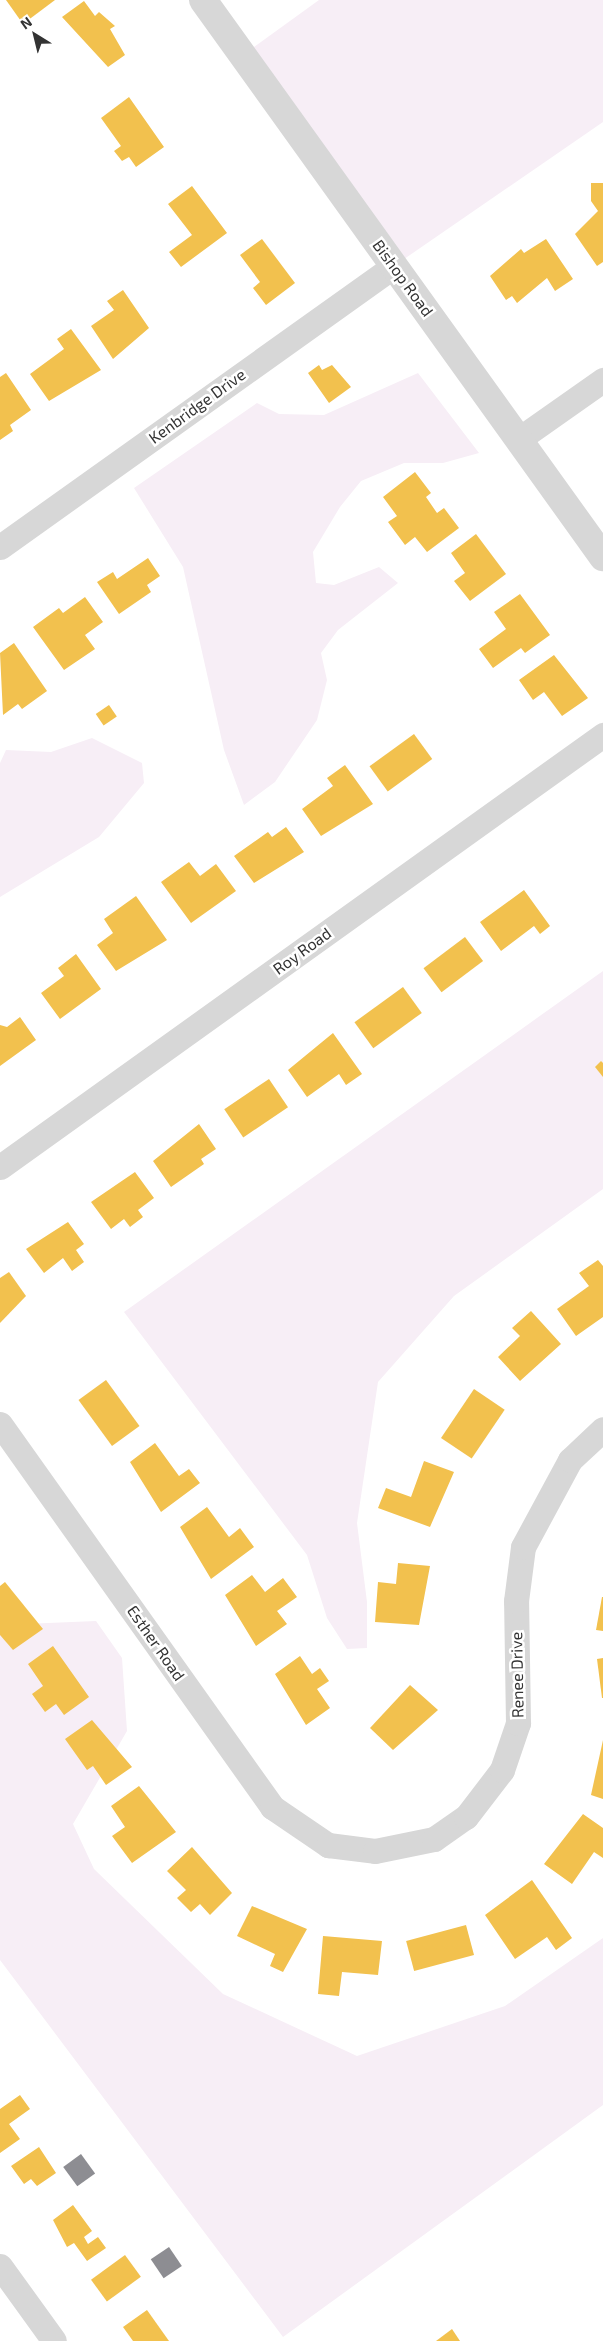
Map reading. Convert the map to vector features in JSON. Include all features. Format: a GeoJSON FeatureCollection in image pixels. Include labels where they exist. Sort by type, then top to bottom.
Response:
{"type":"FeatureCollection","features":[{"type":"Feature","properties":{"kind":"street","name":"Bishop Road"},"geometry":{"type":"LineString","coordinates":[[203,0],[603,556]]}},
{"type":"Feature","properties":{"kind":"street","name":"Kenbridge Drive"},"geometry":{"type":"LineString","coordinates":[[0,547],[394,266]]}},
{"type":"Feature","properties":{"kind":"street"},"geometry":{"type":"LineString","coordinates":[[519,439],[603,380]]}},
{"type":"Feature","properties":{"kind":"street","name":"Roy Road"},"geometry":{"type":"LineString","coordinates":[[0,1167],[603,735]]}},
{"type":"Feature","properties":{"kind":"street","name":"Esther Road"},"geometry":{"type":"LineString","coordinates":[[0,1424],[272,1806],[328,1844]]}},
{"type":"Feature","properties":{"kind":"street","name":"Renee Drive"},"geometry":{"type":"LineString","coordinates":[[328,1844],[375,1851],[434,1839],[466,1817],[502,1770],[518,1723],[516,1601],[523,1547],[570,1460],[603,1429]]}},
{"type":"Feature","properties":{"kind":"street"},"geometry":{"type":"LineString","coordinates":[[0,2266],[54,2341]]}},
{"type":"Feature","properties":{"kind":"shaded area"},"geometry":{"type":"Polygon","coordinates":[[[319,0],[603,0],[603,122],[394,266],[243,55],[319,0]]]}},
{"type":"Feature","properties":{"kind":"shaded area"},"geometry":{"type":"Polygon","coordinates":[[[418,373],[479,453],[443,463],[404,463],[361,481],[340,507],[313,552],[316,583],[334,585],[379,567],[398,583],[338,630],[321,653],[327,680],[317,720],[275,782],[244,805],[224,750],[183,567],[134,488],[257,403],[279,414],[324,415],[418,373]]]}},
{"type":"Feature","properties":{"kind":"shaded area"},"geometry":{"type":"Polygon","coordinates":[[[92,738],[142,763],[144,783],[99,837],[0,897],[0,763],[6,750],[51,752],[92,738]]]}},
{"type":"Feature","properties":{"kind":"shaded area"},"geometry":{"type":"Polygon","coordinates":[[[603,971],[603,1189],[454,1296],[378,1382],[357,1523],[367,1602],[367,1648],[347,1649],[327,1618],[307,1555],[124,1312],[603,971]]]}},
{"type":"Feature","properties":{"kind":"shaded area"},"geometry":{"type":"Polygon","coordinates":[[[96,1621],[122,1658],[127,1731],[73,1824],[94,1869],[223,1994],[357,2056],[505,2006],[603,1938],[603,2105],[283,2337],[0,1960],[0,1625],[96,1621]]]}},
{"type":"Feature","properties":{"kind":"building: Homes"},"geometry":{"type":"Polygon","coordinates":[[[6,0],[55,0],[23,24],[6,0]]]}},
{"type":"Feature","properties":{"kind":"building: Homes"},"geometry":{"type":"Polygon","coordinates":[[[84,1],[95,16],[99,12],[115,26],[110,29],[125,55],[108,67],[62,17],[84,1]]]}},
{"type":"Feature","properties":{"kind":"building: Homes"},"geometry":{"type":"Polygon","coordinates":[[[129,97],[164,147],[136,167],[129,157],[122,161],[114,151],[121,146],[101,118],[129,97]]]}},
{"type":"Feature","properties":{"kind":"building: Homes"},"geometry":{"type":"Polygon","coordinates":[[[591,183],[603,183],[603,262],[597,266],[575,234],[598,211],[591,201],[591,183]]]}},
{"type":"Feature","properties":{"kind":"building: Homes"},"geometry":{"type":"Polygon","coordinates":[[[192,186],[227,233],[181,267],[169,252],[192,235],[168,204],[192,186]]]}},
{"type":"Feature","properties":{"kind":"building: Homes"},"geometry":{"type":"Polygon","coordinates":[[[262,239],[295,283],[266,305],[253,288],[260,282],[240,255],[262,239]]]}},
{"type":"Feature","properties":{"kind":"building: Homes"},"geometry":{"type":"Polygon","coordinates":[[[546,239],[573,279],[555,291],[547,278],[517,303],[512,296],[506,300],[490,276],[521,249],[524,253],[546,239]]]}},
{"type":"Feature","properties":{"kind":"building: Homes"},"geometry":{"type":"Polygon","coordinates":[[[123,290],[149,328],[113,359],[91,326],[114,310],[107,301],[123,290]]]}},
{"type":"Feature","properties":{"kind":"building: Homes"},"geometry":{"type":"Polygon","coordinates":[[[71,329],[101,370],[49,401],[30,374],[64,349],[57,339],[71,329]]]}},
{"type":"Feature","properties":{"kind":"building: Homes"},"geometry":{"type":"Polygon","coordinates":[[[319,365],[322,370],[332,365],[351,387],[329,403],[308,373],[319,365]]]}},
{"type":"Feature","properties":{"kind":"building: Homes"},"geometry":{"type":"Polygon","coordinates":[[[6,373],[31,410],[10,425],[13,431],[0,440],[0,377],[6,373]]]}},
{"type":"Feature","properties":{"kind":"building: Homes"},"geometry":{"type":"Polygon","coordinates":[[[415,472],[431,493],[426,497],[437,513],[444,508],[459,528],[427,552],[415,537],[405,545],[388,522],[397,516],[383,497],[415,472]]]}},
{"type":"Feature","properties":{"kind":"building: Homes"},"geometry":{"type":"Polygon","coordinates":[[[476,534],[506,574],[470,601],[454,581],[465,573],[451,553],[476,534]]]}},
{"type":"Feature","properties":{"kind":"building: Homes"},"geometry":{"type":"Polygon","coordinates":[[[148,558],[160,576],[147,585],[151,592],[119,614],[97,582],[113,572],[117,579],[148,558]]]}},
{"type":"Feature","properties":{"kind":"building: Homes"},"geometry":{"type":"Polygon","coordinates":[[[520,594],[550,635],[525,653],[521,648],[493,668],[479,649],[506,629],[494,612],[520,594]]]}},
{"type":"Feature","properties":{"kind":"building: Homes"},"geometry":{"type":"Polygon","coordinates":[[[85,597],[103,622],[85,635],[95,649],[64,670],[33,627],[59,608],[63,613],[85,597]]]}},
{"type":"Feature","properties":{"kind":"building: Homes"},"geometry":{"type":"Polygon","coordinates":[[[14,643],[47,691],[22,709],[18,704],[3,715],[0,653],[14,643]]]}},
{"type":"Feature","properties":{"kind":"building: Homes"},"geometry":{"type":"Polygon","coordinates":[[[554,655],[588,698],[562,716],[544,692],[533,700],[519,680],[554,655]]]}},
{"type":"Feature","properties":{"kind":"building: Homes"},"geometry":{"type":"Polygon","coordinates":[[[109,705],[117,717],[104,726],[96,714],[109,705]]]}},
{"type":"Feature","properties":{"kind":"building: Homes"},"geometry":{"type":"Polygon","coordinates":[[[414,734],[432,759],[388,791],[370,766],[414,734]]]}},
{"type":"Feature","properties":{"kind":"building: Homes"},"geometry":{"type":"Polygon","coordinates":[[[345,765],[373,804],[321,836],[302,809],[333,786],[327,778],[345,765]]]}},
{"type":"Feature","properties":{"kind":"building: Homes"},"geometry":{"type":"Polygon","coordinates":[[[286,827],[304,852],[254,883],[234,856],[268,832],[272,837],[286,827]]]}},
{"type":"Feature","properties":{"kind":"building: Homes"},"geometry":{"type":"Polygon","coordinates":[[[189,862],[200,876],[216,864],[236,891],[191,923],[161,882],[189,862]]]}},
{"type":"Feature","properties":{"kind":"building: Homes"},"geometry":{"type":"Polygon","coordinates":[[[524,890],[550,926],[540,934],[534,926],[501,951],[480,922],[524,890]]]}},
{"type":"Feature","properties":{"kind":"building: Homes"},"geometry":{"type":"Polygon","coordinates":[[[136,896],[167,940],[116,971],[97,945],[113,933],[104,919],[136,896]]]}},
{"type":"Feature","properties":{"kind":"building: Homes"},"geometry":{"type":"Polygon","coordinates":[[[465,937],[483,961],[442,992],[423,968],[465,937]]]}},
{"type":"Feature","properties":{"kind":"building: Homes"},"geometry":{"type":"Polygon","coordinates":[[[76,954],[101,989],[60,1019],[41,993],[64,976],[58,968],[76,954]]]}},
{"type":"Feature","properties":{"kind":"building: Homes"},"geometry":{"type":"Polygon","coordinates":[[[403,987],[422,1013],[373,1048],[354,1022],[403,987]]]}},
{"type":"Feature","properties":{"kind":"building: Homes"},"geometry":{"type":"Polygon","coordinates":[[[20,1017],[36,1040],[0,1066],[0,1025],[7,1027],[20,1017]]]}},
{"type":"Feature","properties":{"kind":"building: Homes"},"geometry":{"type":"Polygon","coordinates":[[[333,1033],[362,1074],[346,1085],[339,1074],[307,1097],[288,1070],[333,1033]]]}},
{"type":"Feature","properties":{"kind":"building: Homes"},"geometry":{"type":"Polygon","coordinates":[[[601,1061],[603,1063],[603,1077],[595,1067],[601,1061]]]}},
{"type":"Feature","properties":{"kind":"building: Homes"},"geometry":{"type":"Polygon","coordinates":[[[269,1079],[288,1107],[243,1137],[224,1109],[269,1079]]]}},
{"type":"Feature","properties":{"kind":"building: Homes"},"geometry":{"type":"Polygon","coordinates":[[[199,1124],[216,1149],[201,1159],[204,1164],[171,1187],[153,1161],[199,1124]]]}},
{"type":"Feature","properties":{"kind":"building: Homes"},"geometry":{"type":"Polygon","coordinates":[[[135,1172],[154,1198],[138,1210],[143,1217],[130,1227],[124,1219],[111,1229],[91,1202],[135,1172]]]}},
{"type":"Feature","properties":{"kind":"building: Homes"},"geometry":{"type":"Polygon","coordinates":[[[68,1222],[84,1244],[76,1250],[84,1262],[72,1271],[63,1258],[44,1273],[26,1249],[68,1222]]]}},
{"type":"Feature","properties":{"kind":"building: Homes"},"geometry":{"type":"Polygon","coordinates":[[[598,1260],[603,1266],[603,1317],[576,1336],[557,1309],[589,1286],[579,1273],[598,1260]]]}},
{"type":"Feature","properties":{"kind":"building: Homes"},"geometry":{"type":"Polygon","coordinates":[[[9,1272],[26,1296],[0,1323],[0,1278],[9,1272]]]}},
{"type":"Feature","properties":{"kind":"building: Homes"},"geometry":{"type":"Polygon","coordinates":[[[531,1311],[561,1344],[520,1381],[498,1357],[520,1336],[512,1328],[531,1311]]]}},
{"type":"Feature","properties":{"kind":"building: Homes"},"geometry":{"type":"Polygon","coordinates":[[[106,1380],[140,1426],[112,1446],[78,1400],[106,1380]]]}},
{"type":"Feature","properties":{"kind":"building: Homes"},"geometry":{"type":"Polygon","coordinates":[[[474,1389],[505,1410],[472,1459],[441,1438],[474,1389]]]}},
{"type":"Feature","properties":{"kind":"building: Homes"},"geometry":{"type":"Polygon","coordinates":[[[155,1443],[179,1476],[189,1469],[200,1483],[161,1512],[130,1462],[155,1443]]]}},
{"type":"Feature","properties":{"kind":"building: Homes"},"geometry":{"type":"Polygon","coordinates":[[[424,1461],[454,1472],[430,1527],[378,1508],[386,1488],[411,1497],[424,1461]]]}},
{"type":"Feature","properties":{"kind":"building: Homes"},"geometry":{"type":"Polygon","coordinates":[[[207,1507],[229,1537],[240,1528],[254,1547],[211,1579],[180,1527],[207,1507]]]}},
{"type":"Feature","properties":{"kind":"building: Homes"},"geometry":{"type":"Polygon","coordinates":[[[398,1563],[430,1566],[419,1625],[375,1622],[378,1582],[396,1584],[398,1563]]]}},
{"type":"Feature","properties":{"kind":"building: Homes"},"geometry":{"type":"Polygon","coordinates":[[[252,1575],[265,1592],[283,1578],[297,1597],[277,1611],[287,1624],[256,1646],[225,1595],[252,1575]]]}},
{"type":"Feature","properties":{"kind":"building: Homes"},"geometry":{"type":"Polygon","coordinates":[[[5,1582],[43,1629],[13,1650],[0,1635],[0,1586],[5,1582]]]}},
{"type":"Feature","properties":{"kind":"building: Homes"},"geometry":{"type":"Polygon","coordinates":[[[603,1597],[603,1631],[596,1630],[603,1597]]]}},
{"type":"Feature","properties":{"kind":"building: Homes"},"geometry":{"type":"Polygon","coordinates":[[[53,1646],[89,1697],[64,1715],[56,1704],[45,1712],[32,1694],[43,1686],[28,1664],[53,1646]]]}},
{"type":"Feature","properties":{"kind":"building: Homes"},"geometry":{"type":"Polygon","coordinates":[[[300,1656],[312,1674],[320,1668],[329,1681],[317,1689],[330,1708],[306,1725],[275,1674],[300,1656]]]}},
{"type":"Feature","properties":{"kind":"building: Homes"},"geometry":{"type":"Polygon","coordinates":[[[603,1658],[603,1698],[602,1698],[597,1659],[603,1658]]]}},
{"type":"Feature","properties":{"kind":"building: Homes"},"geometry":{"type":"Polygon","coordinates":[[[410,1685],[438,1710],[393,1750],[370,1728],[410,1685]]]}},
{"type":"Feature","properties":{"kind":"building: Homes"},"geometry":{"type":"Polygon","coordinates":[[[92,1720],[132,1767],[106,1785],[93,1766],[87,1770],[65,1739],[92,1720]]]}},
{"type":"Feature","properties":{"kind":"building: Homes"},"geometry":{"type":"Polygon","coordinates":[[[603,1740],[603,1799],[591,1795],[603,1740]]]}},
{"type":"Feature","properties":{"kind":"building: Homes"},"geometry":{"type":"Polygon","coordinates":[[[139,1786],[176,1832],[132,1863],[112,1836],[125,1827],[111,1806],[139,1786]]]}},
{"type":"Feature","properties":{"kind":"building: Homes"},"geometry":{"type":"Polygon","coordinates":[[[583,1814],[603,1828],[603,1858],[594,1852],[572,1884],[544,1864],[583,1814]]]}},
{"type":"Feature","properties":{"kind":"building: Homes"},"geometry":{"type":"Polygon","coordinates":[[[192,1847],[232,1893],[210,1915],[200,1904],[191,1912],[177,1898],[186,1890],[167,1871],[192,1847]]]}},
{"type":"Feature","properties":{"kind":"building: Homes"},"geometry":{"type":"Polygon","coordinates":[[[532,1880],[572,1938],[556,1950],[547,1937],[515,1959],[485,1915],[532,1880]]]}},
{"type":"Feature","properties":{"kind":"building: Homes"},"geometry":{"type":"Polygon","coordinates":[[[252,1906],[307,1929],[283,1972],[270,1966],[275,1954],[237,1936],[252,1906]]]}},
{"type":"Feature","properties":{"kind":"building: Homes"},"geometry":{"type":"Polygon","coordinates":[[[466,1925],[474,1955],[414,1971],[406,1941],[466,1925]]]}},
{"type":"Feature","properties":{"kind":"building: Homes"},"geometry":{"type":"Polygon","coordinates":[[[323,1936],[382,1941],[378,1975],[342,1972],[339,1996],[318,1994],[323,1936]]]}},
{"type":"Feature","properties":{"kind":"building: Homes"},"geometry":{"type":"Polygon","coordinates":[[[20,2095],[30,2109],[9,2124],[20,2139],[0,2153],[0,2109],[20,2095]]]}},
{"type":"Feature","properties":{"kind":"building: Homes"},"geometry":{"type":"Polygon","coordinates":[[[39,2147],[56,2173],[37,2186],[31,2179],[24,2184],[11,2166],[39,2147]]]}},
{"type":"Feature","properties":{"kind":"building: Homes"},"geometry":{"type":"Polygon","coordinates":[[[73,2205],[92,2231],[84,2237],[88,2244],[98,2237],[106,2248],[87,2261],[74,2243],[67,2247],[53,2220],[73,2205]]]}},
{"type":"Feature","properties":{"kind":"building: Homes"},"geometry":{"type":"Polygon","coordinates":[[[125,2255],[141,2277],[107,2302],[91,2280],[125,2255]]]}},
{"type":"Feature","properties":{"kind":"building: Homes"},"geometry":{"type":"Polygon","coordinates":[[[147,2310],[169,2341],[133,2341],[123,2327],[147,2310]]]}},
{"type":"Feature","properties":{"kind":"building: Homes"},"geometry":{"type":"Polygon","coordinates":[[[452,2329],[460,2341],[436,2341],[452,2329]]]}},
{"type":"Feature","properties":{"kind":"building: Industry"},"geometry":{"type":"Polygon","coordinates":[[[81,2154],[95,2173],[77,2186],[63,2167],[81,2154]]]}},
{"type":"Feature","properties":{"kind":"building: Industry"},"geometry":{"type":"Polygon","coordinates":[[[169,2247],[182,2266],[164,2278],[151,2259],[169,2247]]]}}]}
